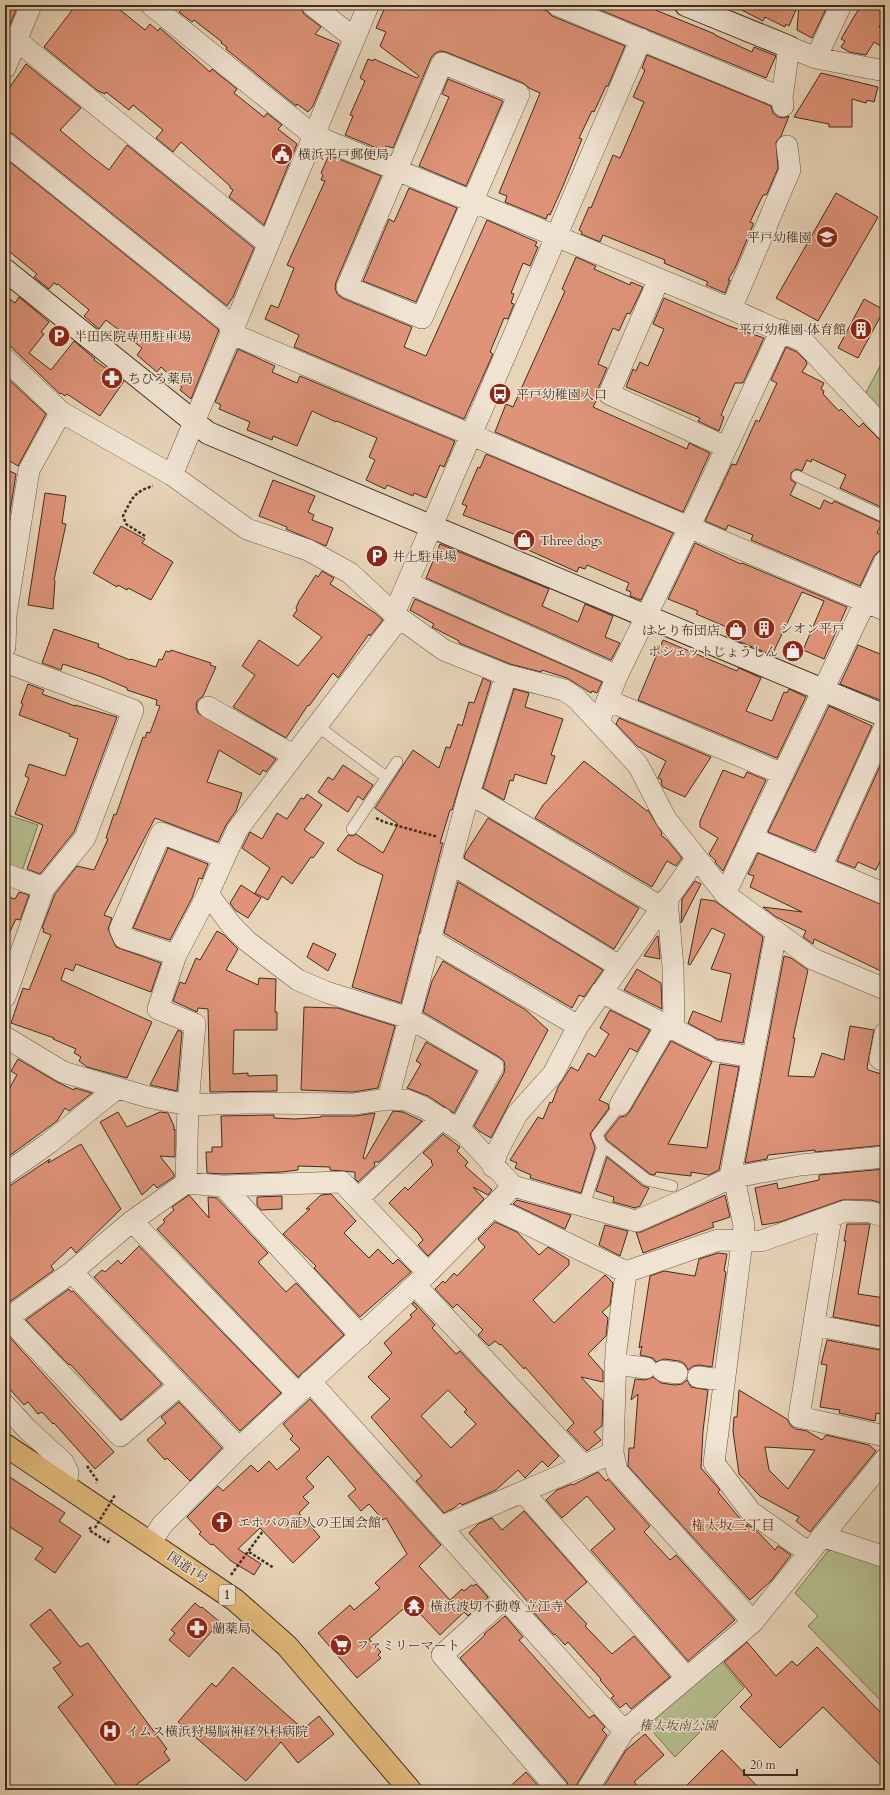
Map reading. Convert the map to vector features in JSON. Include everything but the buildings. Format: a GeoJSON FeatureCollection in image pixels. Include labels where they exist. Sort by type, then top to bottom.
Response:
{"type":"FeatureCollection","features":[{"type":"Feature","properties":{"kind":"highway","name":"国道1号"},"geometry":{"type":"LineString","coordinates":[[5,1445],[235,1600],[287,1646],[410,1790]]}},
{"type":"Feature","properties":{"kind":"street"},"geometry":{"type":"LineString","coordinates":[[5,68],[10,38],[31,5]]}},
{"type":"Feature","properties":{"kind":"street"},"geometry":{"type":"LineString","coordinates":[[151,5],[313,135],[781,330],[804,342],[885,429]]}},
{"type":"Feature","properties":{"kind":"street"},"geometry":{"type":"LineString","coordinates":[[312,5],[354,38]]}},
{"type":"Feature","properties":{"kind":"street"},"geometry":{"type":"LineString","coordinates":[[557,5],[641,39],[783,102],[789,47]]}},
{"type":"Feature","properties":{"kind":"street"},"geometry":{"type":"LineString","coordinates":[[686,5],[816,58],[885,71]]}},
{"type":"Feature","properties":{"kind":"street"},"geometry":{"type":"LineString","coordinates":[[816,58],[841,5]]}},
{"type":"Feature","properties":{"kind":"street"},"geometry":{"type":"LineString","coordinates":[[169,474],[193,421],[368,6]]}},
{"type":"Feature","properties":{"kind":"street"},"geometry":{"type":"LineString","coordinates":[[10,38],[267,243]]}},
{"type":"Feature","properties":{"kind":"street"},"geometry":{"type":"LineString","coordinates":[[186,1183],[188,1105],[196,1024],[158,1009],[176,955],[208,894],[237,830],[397,616],[408,583],[432,525],[641,39]]}},
{"type":"Feature","properties":{"kind":"street"},"geometry":{"type":"LineString","coordinates":[[442,63],[519,94],[473,202],[422,318],[347,287],[442,63]]}},
{"type":"Feature","properties":{"kind":"street"},"geometry":{"type":"LineString","coordinates":[[5,143],[231,330],[471,435],[885,610]]}},
{"type":"Feature","properties":{"kind":"street"},"geometry":{"type":"LineString","coordinates":[[731,309],[790,170],[787,146]]}},
{"type":"Feature","properties":{"kind":"street"},"geometry":{"type":"LineString","coordinates":[[5,270],[208,433],[432,525],[885,716]]}},
{"type":"Feature","properties":{"kind":"street"},"geometry":{"type":"LineString","coordinates":[[659,279],[609,394],[726,447]]}},
{"type":"Feature","properties":{"kind":"street"},"geometry":{"type":"LineString","coordinates":[[599,721],[617,676],[689,528],[781,330]]}},
{"type":"Feature","properties":{"kind":"street"},"geometry":{"type":"LineString","coordinates":[[5,359],[61,412],[169,474],[247,529],[308,550],[350,573],[397,616],[444,650],[506,675],[564,690],[577,699],[599,721],[638,765],[666,819],[725,894],[813,959],[885,988]]}},
{"type":"Feature","properties":{"kind":"street"},"geometry":{"type":"LineString","coordinates":[[5,647],[6,615],[29,470],[61,412]]}},
{"type":"Feature","properties":{"kind":"street"},"geometry":{"type":"LineString","coordinates":[[725,894],[885,561]]}},
{"type":"Feature","properties":{"kind":"street"},"geometry":{"type":"LineString","coordinates":[[408,583],[617,676]]}},
{"type":"Feature","properties":{"kind":"street"},"geometry":{"type":"LineString","coordinates":[[5,662],[134,710],[84,838],[44,888],[5,997]]}},
{"type":"Feature","properties":{"kind":"street"},"geometry":{"type":"LineString","coordinates":[[388,1099],[429,938],[469,793],[506,675]]}},
{"type":"Feature","properties":{"kind":"street"},"geometry":{"type":"LineString","coordinates":[[608,700],[783,774]]}},
{"type":"Feature","properties":{"kind":"street"},"geometry":{"type":"LineString","coordinates":[[208,707],[293,755]]}},
{"type":"Feature","properties":{"kind":"street"},"geometry":{"type":"LineString","coordinates":[[820,867],[885,726]]}},
{"type":"Feature","properties":{"kind":"street"},"geometry":{"type":"LineString","coordinates":[[469,793],[664,903]]}},
{"type":"Feature","properties":{"kind":"street"},"geometry":{"type":"LineString","coordinates":[[176,955],[124,938],[120,929],[161,833],[224,857]]}},
{"type":"Feature","properties":{"kind":"street"},"geometry":{"type":"LineString","coordinates":[[752,838],[885,894]]}},
{"type":"Feature","properties":{"kind":"street"},"geometry":{"type":"LineString","coordinates":[[493,1167],[497,1152],[517,1114],[553,1074],[578,1026],[618,966],[696,859]]}},
{"type":"Feature","properties":{"kind":"street"},"geometry":{"type":"LineString","coordinates":[[450,863],[618,966]]}},
{"type":"Feature","properties":{"kind":"street"},"geometry":{"type":"LineString","coordinates":[[5,874],[44,888]]}},
{"type":"Feature","properties":{"kind":"street"},"geometry":{"type":"LineString","coordinates":[[208,894],[246,942],[298,980],[326,992],[409,1018],[493,1067],[450,1124],[359,1198]]}},
{"type":"Feature","properties":{"kind":"street"},"geometry":{"type":"LineString","coordinates":[[620,1105],[670,1028],[672,967],[664,903]]}},
{"type":"Feature","properties":{"kind":"street"},"geometry":{"type":"LineString","coordinates":[[776,932],[732,1178],[744,1226],[714,1463],[751,1512],[809,1553]]}},
{"type":"Feature","properties":{"kind":"street"},"geometry":{"type":"LineString","coordinates":[[429,938],[578,1026]]}},
{"type":"Feature","properties":{"kind":"street"},"geometry":{"type":"LineString","coordinates":[[601,992],[712,1049],[753,1057]]}},
{"type":"Feature","properties":{"kind":"street"},"geometry":{"type":"LineString","coordinates":[[885,1033],[880,1059],[885,1061]]}},
{"type":"Feature","properties":{"kind":"street"},"geometry":{"type":"LineString","coordinates":[[7,1042],[63,1072],[116,1089],[188,1105],[248,1103],[354,1104],[388,1099],[406,1100],[423,1107],[464,1133],[493,1167],[513,1186],[636,1221],[695,1190],[732,1178],[800,1165],[885,1157]]}},
{"type":"Feature","properties":{"kind":"street"},"geometry":{"type":"LineString","coordinates":[[5,1174],[49,1143],[116,1089]]}},
{"type":"Feature","properties":{"kind":"street"},"geometry":{"type":"LineString","coordinates":[[179,1386],[120,1436],[6,1319],[72,1272],[132,1221],[186,1183],[223,1186],[342,1182],[359,1198],[422,1279],[583,1466]]}},
{"type":"Feature","properties":{"kind":"street"},"geometry":{"type":"LineString","coordinates":[[223,1186],[361,1336]]}},
{"type":"Feature","properties":{"kind":"street"},"geometry":{"type":"LineString","coordinates":[[151,1542],[162,1525],[239,1448],[422,1279],[513,1186]]}},
{"type":"Feature","properties":{"kind":"street"},"geometry":{"type":"LineString","coordinates":[[492,1208],[626,1272],[718,1240],[761,1241],[846,1211],[871,1212],[885,1217]]}},
{"type":"Feature","properties":{"kind":"street"},"geometry":{"type":"LineString","coordinates":[[831,1217],[799,1417],[885,1436]]}},
{"type":"Feature","properties":{"kind":"street"},"geometry":{"type":"LineString","coordinates":[[132,1221],[304,1387],[441,1527],[624,1732]]}},
{"type":"Feature","properties":{"kind":"street"},"geometry":{"type":"LineString","coordinates":[[72,1272],[239,1448]]}},
{"type":"Feature","properties":{"kind":"street"},"geometry":{"type":"LineString","coordinates":[[626,1272],[615,1364],[612,1453],[617,1471],[753,1622]]}},
{"type":"Feature","properties":{"kind":"street"},"geometry":{"type":"LineString","coordinates":[[814,1325],[885,1339]]}},
{"type":"Feature","properties":{"kind":"street"},"geometry":{"type":"LineString","coordinates":[[615,1364],[724,1380]]}},
{"type":"Feature","properties":{"kind":"street"},"geometry":{"type":"LineString","coordinates":[[5,1405],[27,1429],[63,1462],[68,1472],[66,1486]]}},
{"type":"Feature","properties":{"kind":"street"},"geometry":{"type":"LineString","coordinates":[[441,1527],[612,1453]]}},
{"type":"Feature","properties":{"kind":"street"},"geometry":{"type":"LineString","coordinates":[[587,1790],[624,1732],[753,1622],[885,1459]]}},
{"type":"Feature","properties":{"kind":"street"},"geometry":{"type":"LineString","coordinates":[[523,1492],[688,1678]]}},
{"type":"Feature","properties":{"kind":"street"},"geometry":{"type":"LineString","coordinates":[[822,1536],[885,1557]]}},
{"type":"Feature","properties":{"kind":"street"},"geometry":{"type":"LineString","coordinates":[[505,1598],[442,1655],[558,1790]]}},
{"type":"Feature","properties":{"kind":"lane"},"geometry":{"type":"LineString","coordinates":[[797,476],[885,517]]}},
{"type":"Feature","properties":{"kind":"lane"},"geometry":{"type":"LineString","coordinates":[[316,725],[386,777]]}},
{"type":"Feature","properties":{"kind":"lane"},"geometry":{"type":"LineString","coordinates":[[352,829],[397,762]]}},
{"type":"Feature","properties":{"kind":"lane"},"geometry":{"type":"LineString","coordinates":[[620,1105],[597,1136],[603,1146],[647,1180],[672,1186]]}},
{"type":"Feature","properties":{"kind":"lane"},"geometry":{"type":"LineString","coordinates":[[586,1200],[603,1146]]}},
{"type":"Feature","properties":{"kind":"path"},"geometry":{"type":"LineString","coordinates":[[145,536],[126,524],[123,516],[133,496],[141,489],[158,484],[169,474]]}},
{"type":"Feature","properties":{"kind":"path"},"geometry":{"type":"LineString","coordinates":[[364,810],[384,822],[456,843]]}},
{"type":"Feature","properties":{"kind":"path"},"geometry":{"type":"LineString","coordinates":[[89,1468],[98,1480],[96,1482],[100,1486]]}},
{"type":"Feature","properties":{"kind":"path"},"geometry":{"type":"LineString","coordinates":[[95,1528],[115,1495]]}},
{"type":"Feature","properties":{"kind":"path"},"geometry":{"type":"LineString","coordinates":[[231,1576],[263,1531]]}},
{"type":"Feature","properties":{"kind":"path"},"geometry":{"type":"LineString","coordinates":[[93,1533],[108,1542]]}},
{"type":"Feature","properties":{"kind":"path"},"geometry":{"type":"LineString","coordinates":[[249,1552],[274,1568]]}},
{"type":"Feature","properties":{"kind":"green space"},"geometry":{"type":"Polygon","coordinates":[[[885,357],[885,418],[864,396],[885,357]]]}},
{"type":"Feature","properties":{"kind":"green space"},"geometry":{"type":"Polygon","coordinates":[[[5,814],[38,825],[22,871],[5,865],[5,814]]]}},
{"type":"Feature","properties":{"kind":"green space"},"geometry":{"type":"Polygon","coordinates":[[[836,1549],[885,1565],[885,1705],[808,1626],[818,1616],[795,1593],[828,1551],[836,1549]]]}},
{"type":"Feature","properties":{"kind":"green space","name":"権太坂南公園"},"geometry":{"type":"Polygon","coordinates":[[[721,1661],[744,1688],[675,1757],[647,1725],[721,1661]]]}},
{"type":"Feature","properties":{"kind":"place","name":"横浜平戸郵便局"},"geometry":{"type":"Point","coordinates":[282,154]}},
{"type":"Feature","properties":{"kind":"place","name":"平戸幼稚園"},"geometry":{"type":"Point","coordinates":[827,237]}},
{"type":"Feature","properties":{"kind":"place","name":"平戸幼稚園 体育館"},"geometry":{"type":"Point","coordinates":[861,329]}},
{"type":"Feature","properties":{"kind":"place","name":"半田医院専用駐車場"},"geometry":{"type":"Point","coordinates":[59,336]}},
{"type":"Feature","properties":{"kind":"place","name":"ちひろ薬局"},"geometry":{"type":"Point","coordinates":[112,378]}},
{"type":"Feature","properties":{"kind":"place","name":"平戸幼稚園入口"},"geometry":{"type":"Point","coordinates":[500,394]}},
{"type":"Feature","properties":{"kind":"place","name":"Three dogs"},"geometry":{"type":"Point","coordinates":[524,540]}},
{"type":"Feature","properties":{"kind":"place","name":"井上駐車場"},"geometry":{"type":"Point","coordinates":[377,556]}},
{"type":"Feature","properties":{"kind":"place","name":"シオン平戸"},"geometry":{"type":"Point","coordinates":[764,628]}},
{"type":"Feature","properties":{"kind":"place","name":"はとり布団店"},"geometry":{"type":"Point","coordinates":[736,630]}},
{"type":"Feature","properties":{"kind":"place","name":"ポシェットじょうしん"},"geometry":{"type":"Point","coordinates":[793,651]}},
{"type":"Feature","properties":{"kind":"place","name":"エホバの証人の王国会館"},"geometry":{"type":"Point","coordinates":[222,1522]}},
{"type":"Feature","properties":{"kind":"place","name":"横浜波切不動尊 立江寺"},"geometry":{"type":"Point","coordinates":[414,1606]}},
{"type":"Feature","properties":{"kind":"place","name":"蘭薬局"},"geometry":{"type":"Point","coordinates":[197,1628]}},
{"type":"Feature","properties":{"kind":"place","name":"ファミリーマート"},"geometry":{"type":"Point","coordinates":[341,1645]}},
{"type":"Feature","properties":{"kind":"place","name":"イムス横浜狩場脳神経外科病院"},"geometry":{"type":"Point","coordinates":[110,1731]}},
{"type":"Feature","properties":{"kind":"district","name":"権太坂三丁目"},"geometry":{"type":"Point","coordinates":[733,1525]}}]}
